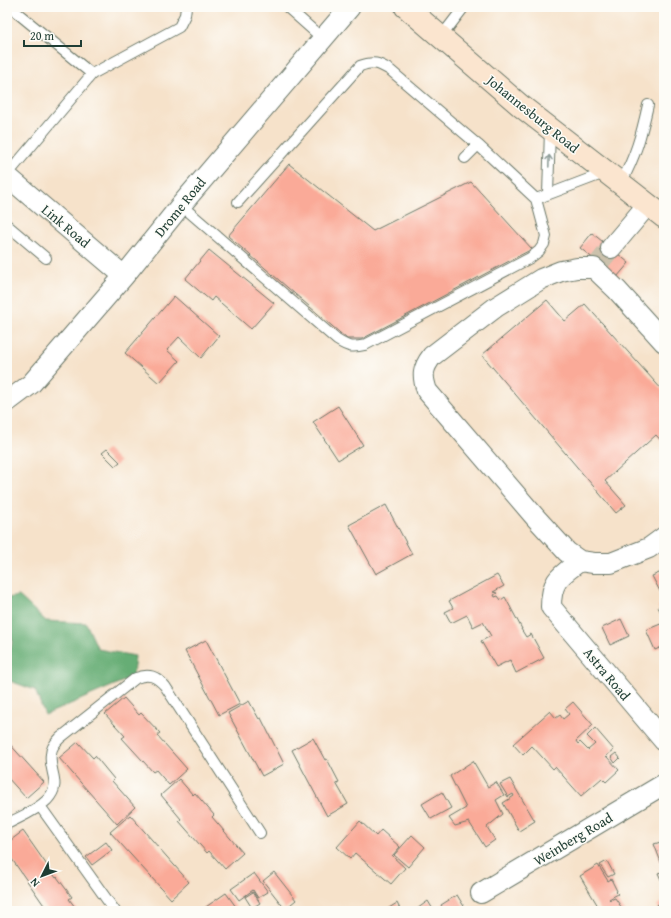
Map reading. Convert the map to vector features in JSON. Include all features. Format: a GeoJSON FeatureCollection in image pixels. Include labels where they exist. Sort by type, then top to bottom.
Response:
{"type":"FeatureCollection","features":[{"type":"Feature","properties":{"kind":"main road","name":"Johannesburg Road"},"geometry":{"type":"LineString","coordinates":[[406,7],[516,101],[656,210]]}},
{"type":"Feature","properties":{"kind":"street","name":"Drome Road"},"geometry":{"type":"LineString","coordinates":[[7,402],[31,384],[124,276],[181,205],[350,7]]}},
{"type":"Feature","properties":{"kind":"street","name":"Link Road"},"geometry":{"type":"LineString","coordinates":[[7,176],[124,276]]}},
{"type":"Feature","properties":{"kind":"street"},"geometry":{"type":"LineString","coordinates":[[656,210],[601,260],[577,268],[561,271],[541,279],[496,307],[432,356],[426,364],[423,380],[427,391],[530,511],[567,552],[580,561],[594,563],[611,562],[649,548],[664,537]]}},
{"type":"Feature","properties":{"kind":"street"},"geometry":{"type":"LineString","coordinates":[[601,260],[617,290],[664,342]]}},
{"type":"Feature","properties":{"kind":"street","name":"Astra Road"},"geometry":{"type":"LineString","coordinates":[[580,561],[563,574],[555,583],[551,594],[551,607],[664,741]]}},
{"type":"Feature","properties":{"kind":"street","name":"Weinberg Road"},"geometry":{"type":"LineString","coordinates":[[481,894],[664,784]]}},
{"type":"Feature","properties":{"kind":"lane"},"geometry":{"type":"LineString","coordinates":[[10,7],[92,74]]}},
{"type":"Feature","properties":{"kind":"lane"},"geometry":{"type":"LineString","coordinates":[[7,176],[92,74],[179,27],[185,15],[186,7]]}},
{"type":"Feature","properties":{"kind":"lane"},"geometry":{"type":"LineString","coordinates":[[287,7],[323,39]]}},
{"type":"Feature","properties":{"kind":"lane"},"geometry":{"type":"LineString","coordinates":[[441,37],[464,7]]}},
{"type":"Feature","properties":{"kind":"lane"},"geometry":{"type":"LineString","coordinates":[[181,205],[338,340],[354,348],[365,345],[530,258],[539,251],[544,244],[546,236],[536,199],[478,145],[390,70],[379,64],[370,63],[360,66],[238,202]]}},
{"type":"Feature","properties":{"kind":"lane"},"geometry":{"type":"LineString","coordinates":[[536,199],[548,194],[614,178],[632,163],[640,139],[648,105]]}},
{"type":"Feature","properties":{"kind":"lane"},"geometry":{"type":"LineString","coordinates":[[548,194],[550,128]]}},
{"type":"Feature","properties":{"kind":"lane"},"geometry":{"type":"LineString","coordinates":[[465,158],[478,145]]}},
{"type":"Feature","properties":{"kind":"lane"},"geometry":{"type":"LineString","coordinates":[[7,225],[46,258]]}},
{"type":"Feature","properties":{"kind":"lane"},"geometry":{"type":"LineString","coordinates":[[7,824],[40,806],[47,800],[54,790],[55,780],[51,753],[54,745],[60,738],[136,678],[142,675],[151,675],[159,679],[166,686],[260,833]]}},
{"type":"Feature","properties":{"kind":"lane"},"geometry":{"type":"LineString","coordinates":[[40,806],[115,911]]}},
{"type":"Feature","properties":{"kind":"green space"},"geometry":{"type":"Polygon","coordinates":[[[19,596],[46,621],[86,623],[98,649],[135,656],[133,677],[45,715],[35,690],[7,680],[7,659],[13,640],[7,633],[7,598],[19,596]]]}},
{"type":"Feature","properties":{"kind":"building"},"geometry":{"type":"Polygon","coordinates":[[[289,164],[373,231],[471,182],[532,249],[362,339],[347,339],[228,236],[289,164]]]}},
{"type":"Feature","properties":{"kind":"building"},"geometry":{"type":"Polygon","coordinates":[[[592,233],[629,263],[617,277],[580,248],[592,233]]]}},
{"type":"Feature","properties":{"kind":"building"},"geometry":{"type":"Polygon","coordinates":[[[209,250],[274,303],[251,329],[214,297],[211,301],[185,279],[209,250]]]}},
{"type":"Feature","properties":{"kind":"building"},"geometry":{"type":"Polygon","coordinates":[[[174,296],[219,336],[201,358],[179,337],[167,350],[179,361],[159,383],[125,353],[174,296]]]}},
{"type":"Feature","properties":{"kind":"building"},"geometry":{"type":"Polygon","coordinates":[[[547,300],[565,321],[585,304],[664,392],[664,444],[656,435],[605,481],[626,505],[616,513],[482,355],[547,300]]]}},
{"type":"Feature","properties":{"kind":"building"},"geometry":{"type":"Polygon","coordinates":[[[338,406],[363,445],[338,460],[313,422],[338,406]]]}},
{"type":"Feature","properties":{"kind":"building"},"geometry":{"type":"Polygon","coordinates":[[[107,449],[120,462],[115,466],[102,453],[107,449]]]}},
{"type":"Feature","properties":{"kind":"building"},"geometry":{"type":"Polygon","coordinates":[[[386,505],[412,554],[376,574],[349,525],[386,505]]]}},
{"type":"Feature","properties":{"kind":"building"},"geometry":{"type":"Polygon","coordinates":[[[664,571],[664,599],[652,576],[664,571]]]}},
{"type":"Feature","properties":{"kind":"building"},"geometry":{"type":"Polygon","coordinates":[[[497,575],[504,586],[493,592],[497,593],[494,595],[495,597],[498,596],[501,600],[505,597],[526,637],[531,634],[544,658],[516,673],[510,660],[496,667],[481,641],[491,636],[483,622],[473,627],[467,615],[451,623],[445,612],[453,608],[449,601],[497,575]]]}},
{"type":"Feature","properties":{"kind":"building"},"geometry":{"type":"Polygon","coordinates":[[[664,604],[664,618],[658,607],[664,604]]]}},
{"type":"Feature","properties":{"kind":"building"},"geometry":{"type":"Polygon","coordinates":[[[621,619],[629,636],[610,645],[602,628],[621,619]]]}},
{"type":"Feature","properties":{"kind":"building"},"geometry":{"type":"Polygon","coordinates":[[[663,623],[664,646],[655,650],[646,630],[663,623]]]}},
{"type":"Feature","properties":{"kind":"building"},"geometry":{"type":"Polygon","coordinates":[[[206,640],[240,704],[219,715],[185,651],[206,640]]]}},
{"type":"Feature","properties":{"kind":"building"},"geometry":{"type":"Polygon","coordinates":[[[124,698],[139,715],[141,713],[160,733],[157,735],[187,769],[169,785],[156,770],[153,772],[122,738],[125,736],[105,714],[124,698]]]}},
{"type":"Feature","properties":{"kind":"building"},"geometry":{"type":"Polygon","coordinates":[[[249,701],[259,719],[261,718],[284,764],[262,776],[228,713],[249,701]]]}},
{"type":"Feature","properties":{"kind":"building"},"geometry":{"type":"Polygon","coordinates":[[[573,702],[593,725],[576,741],[578,744],[580,742],[588,750],[595,744],[587,736],[595,728],[614,750],[606,756],[619,770],[606,782],[602,778],[581,796],[555,767],[553,769],[532,746],[523,755],[513,744],[550,711],[556,718],[560,715],[563,719],[569,714],[565,709],[573,702]]]}},
{"type":"Feature","properties":{"kind":"building"},"geometry":{"type":"Polygon","coordinates":[[[313,738],[325,760],[327,759],[339,782],[336,783],[348,804],[327,816],[292,750],[313,738]]]}},
{"type":"Feature","properties":{"kind":"building"},"geometry":{"type":"Polygon","coordinates":[[[7,741],[44,782],[26,798],[7,777],[7,741]]]}},
{"type":"Feature","properties":{"kind":"building"},"geometry":{"type":"Polygon","coordinates":[[[78,742],[93,758],[95,756],[114,779],[112,781],[135,807],[117,824],[59,758],[78,742]]]}},
{"type":"Feature","properties":{"kind":"building"},"geometry":{"type":"Polygon","coordinates":[[[616,753],[620,758],[615,763],[611,757],[616,753]]]}},
{"type":"Feature","properties":{"kind":"building"},"geometry":{"type":"Polygon","coordinates":[[[473,761],[488,787],[496,782],[504,795],[496,800],[503,814],[487,827],[495,840],[485,847],[469,822],[455,826],[449,818],[466,808],[450,776],[473,761]]]}},
{"type":"Feature","properties":{"kind":"building"},"geometry":{"type":"Polygon","coordinates":[[[179,779],[193,795],[195,793],[214,815],[212,817],[243,853],[225,869],[209,851],[207,853],[179,821],[181,819],[161,795],[179,779]]]}},
{"type":"Feature","properties":{"kind":"building"},"geometry":{"type":"Polygon","coordinates":[[[510,779],[535,821],[519,831],[503,803],[514,796],[513,794],[508,797],[500,784],[510,779]]]}},
{"type":"Feature","properties":{"kind":"building"},"geometry":{"type":"Polygon","coordinates":[[[442,792],[451,808],[431,819],[422,804],[442,792]]]}},
{"type":"Feature","properties":{"kind":"building"},"geometry":{"type":"Polygon","coordinates":[[[130,815],[189,882],[171,899],[110,832],[130,815]]]}},
{"type":"Feature","properties":{"kind":"building"},"geometry":{"type":"Polygon","coordinates":[[[360,821],[376,836],[381,830],[400,847],[392,856],[405,868],[391,884],[355,853],[350,859],[337,847],[360,821]]]}},
{"type":"Feature","properties":{"kind":"building"},"geometry":{"type":"Polygon","coordinates":[[[23,831],[56,878],[57,877],[72,897],[69,899],[78,911],[48,911],[7,852],[7,843],[23,831]]]}},
{"type":"Feature","properties":{"kind":"building"},"geometry":{"type":"Polygon","coordinates":[[[412,835],[425,847],[408,867],[394,855],[412,835]]]}},
{"type":"Feature","properties":{"kind":"building"},"geometry":{"type":"Polygon","coordinates":[[[664,841],[664,870],[654,844],[664,841]]]}},
{"type":"Feature","properties":{"kind":"building"},"geometry":{"type":"Polygon","coordinates":[[[106,842],[112,850],[92,865],[86,857],[106,842]]]}},
{"type":"Feature","properties":{"kind":"building"},"geometry":{"type":"Polygon","coordinates":[[[607,861],[614,874],[608,877],[600,865],[607,861]]]}},
{"type":"Feature","properties":{"kind":"building"},"geometry":{"type":"Polygon","coordinates":[[[598,865],[608,881],[611,879],[618,894],[609,899],[615,898],[624,911],[601,911],[580,876],[598,865]]]}},
{"type":"Feature","properties":{"kind":"building"},"geometry":{"type":"Polygon","coordinates":[[[664,871],[664,886],[658,873],[664,871]]]}},
{"type":"Feature","properties":{"kind":"building"},"geometry":{"type":"Polygon","coordinates":[[[274,872],[296,900],[285,909],[263,881],[274,872]]]}},
{"type":"Feature","properties":{"kind":"building"},"geometry":{"type":"Polygon","coordinates":[[[254,873],[268,892],[258,898],[253,890],[239,900],[231,889],[254,873]]]}},
{"type":"Feature","properties":{"kind":"building"},"geometry":{"type":"Polygon","coordinates":[[[253,892],[260,903],[252,908],[245,897],[253,892]]]}},
{"type":"Feature","properties":{"kind":"building"},"geometry":{"type":"Polygon","coordinates":[[[226,893],[239,911],[200,911],[226,893]]]}},
{"type":"Feature","properties":{"kind":"building"},"geometry":{"type":"Polygon","coordinates":[[[457,895],[465,908],[460,911],[444,911],[441,905],[457,895]]]}},
{"type":"Feature","properties":{"kind":"building"},"geometry":{"type":"Polygon","coordinates":[[[428,901],[434,911],[414,911],[428,901]]]}},
{"type":"Feature","properties":{"kind":"building"},"geometry":{"type":"Polygon","coordinates":[[[664,901],[664,911],[660,911],[657,905],[664,901]]]}},
{"type":"Feature","properties":{"kind":"building"},"geometry":{"type":"Polygon","coordinates":[[[397,903],[401,911],[384,911],[397,903]]]}},
{"type":"Feature","properties":{"kind":"tunnel"},"geometry":{"type":"LineString","coordinates":[[599,263],[611,248]]}}]}
